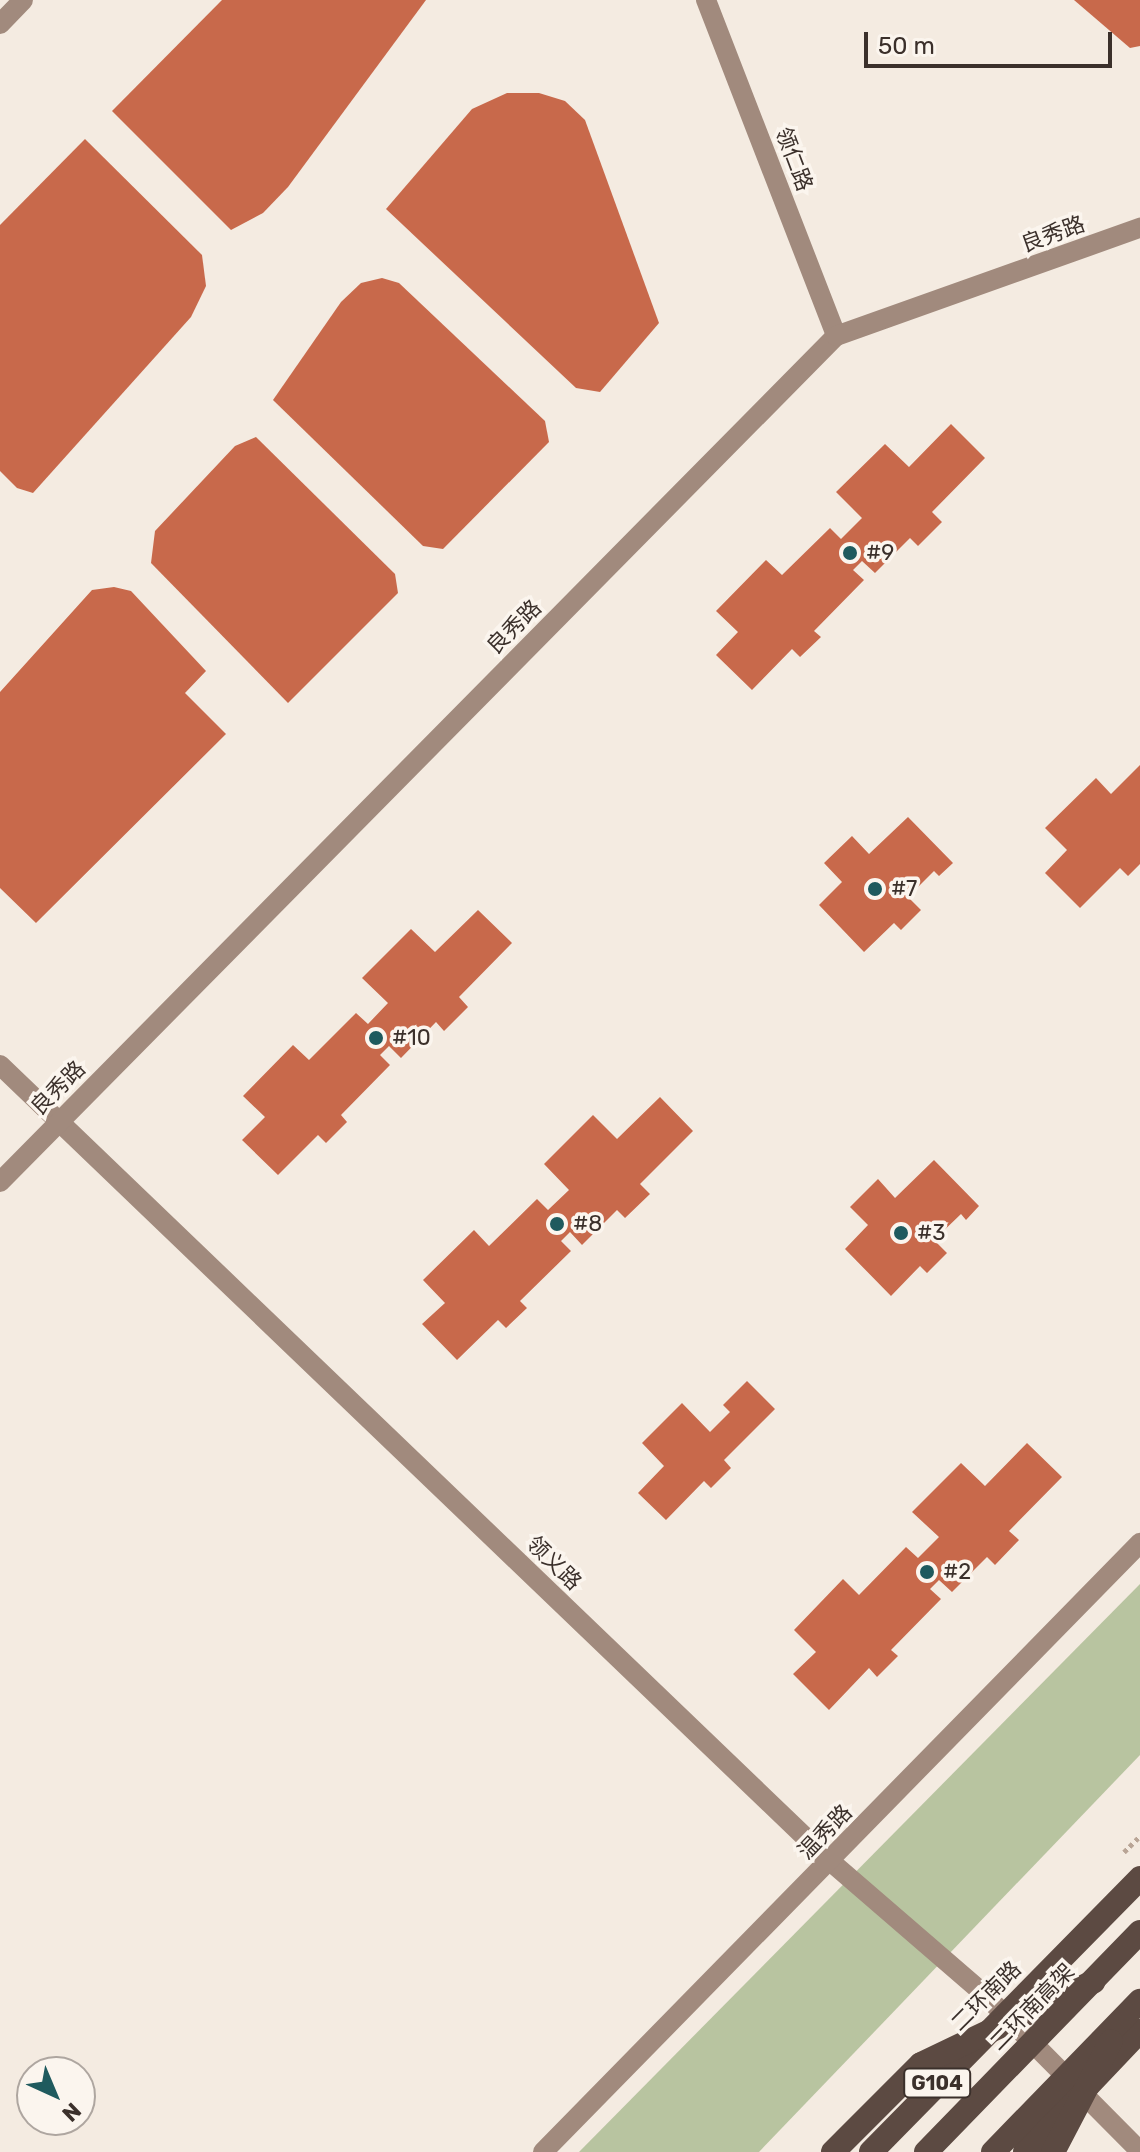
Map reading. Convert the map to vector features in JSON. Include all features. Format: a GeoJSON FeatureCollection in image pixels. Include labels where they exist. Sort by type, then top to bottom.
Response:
{"type":"FeatureCollection","features":[{"type":"Feature","properties":{"kind":"highway","name":"二环南路"},"geometry":{"type":"LineString","coordinates":[[871,2152],[1140,1878]]}},
{"type":"Feature","properties":{"kind":"highway","name":"二环南高架"},"geometry":{"type":"LineString","coordinates":[[926,2152],[1140,1932]]}},
{"type":"Feature","properties":{"kind":"highway"},"geometry":{"type":"LineString","coordinates":[[833,2152],[921,2064],[1093,1982]]}},
{"type":"Feature","properties":{"kind":"highway"},"geometry":{"type":"LineString","coordinates":[[1025,2152],[1078,2091],[1134,2017]]}},
{"type":"Feature","properties":{"kind":"highway"},"geometry":{"type":"LineString","coordinates":[[993,2152],[1134,2017]]}},
{"type":"Feature","properties":{"kind":"highway"},"geometry":{"type":"LineString","coordinates":[[1053,2152],[1134,2017]]}},
{"type":"Feature","properties":{"kind":"street"},"geometry":{"type":"LineString","coordinates":[[0,24],[23,0]]}},
{"type":"Feature","properties":{"kind":"street","name":"领仁路"},"geometry":{"type":"LineString","coordinates":[[706,0],[836,336]]}},
{"type":"Feature","properties":{"kind":"street","name":"良秀路"},"geometry":{"type":"LineString","coordinates":[[0,1182],[836,336],[1140,228]]}},
{"type":"Feature","properties":{"kind":"street","name":"领义路"},"geometry":{"type":"LineString","coordinates":[[0,1065],[830,1861],[1004,2015],[1140,2151]]}},
{"type":"Feature","properties":{"kind":"street","name":"温秀路"},"geometry":{"type":"LineString","coordinates":[[543,2152],[1140,1543]]}},
{"type":"Feature","properties":{"kind":"green space"},"geometry":{"type":"Polygon","coordinates":[[[1140,1584],[1140,1755],[759,2152],[579,2152],[1140,1584]]]}},
{"type":"Feature","properties":{"kind":"building"},"geometry":{"type":"Polygon","coordinates":[[[222,0],[426,0],[288,187],[263,213],[231,230],[112,111],[222,0]]]}},
{"type":"Feature","properties":{"kind":"building"},"geometry":{"type":"Polygon","coordinates":[[[1074,0],[1140,0],[1140,46],[1130,48],[1074,0]]]}},
{"type":"Feature","properties":{"kind":"building"},"geometry":{"type":"Polygon","coordinates":[[[507,93],[539,93],[565,101],[585,120],[659,323],[600,392],[576,388],[386,209],[472,109],[507,93]]]}},
{"type":"Feature","properties":{"kind":"building"},"geometry":{"type":"Polygon","coordinates":[[[85,139],[202,255],[206,286],[191,317],[33,493],[17,488],[0,471],[0,225],[85,139]]]}},
{"type":"Feature","properties":{"kind":"building"},"geometry":{"type":"Polygon","coordinates":[[[382,278],[399,283],[545,421],[549,442],[443,549],[423,546],[273,400],[341,302],[361,283],[382,278]]]}},
{"type":"Feature","properties":{"kind":"building","name":"#9"},"geometry":{"type":"Polygon","coordinates":[[[951,424],[985,458],[932,512],[942,522],[918,546],[910,538],[875,573],[862,561],[853,570],[864,580],[814,631],[821,637],[800,657],[792,649],[752,690],[716,655],[738,632],[716,611],[766,560],[782,575],[830,528],[841,539],[862,518],[836,492],[885,444],[909,467],[951,424]]]}},
{"type":"Feature","properties":{"kind":"building"},"geometry":{"type":"Polygon","coordinates":[[[256,437],[395,574],[398,593],[288,703],[151,563],[155,531],[235,446],[256,437]]]}},
{"type":"Feature","properties":{"kind":"building"},"geometry":{"type":"Polygon","coordinates":[[[114,587],[131,591],[206,671],[185,693],[226,734],[36,923],[0,888],[0,692],[92,590],[114,587]]]}},
{"type":"Feature","properties":{"kind":"building"},"geometry":{"type":"Polygon","coordinates":[[[1140,765],[1140,864],[1128,876],[1120,868],[1080,908],[1045,873],[1067,850],[1045,828],[1096,778],[1111,794],[1140,765]]]}},
{"type":"Feature","properties":{"kind":"building","name":"#7"},"geometry":{"type":"Polygon","coordinates":[[[908,817],[953,863],[939,876],[934,871],[908,897],[921,910],[901,930],[894,923],[864,952],[819,905],[842,882],[824,863],[852,836],[869,854],[908,817]]]}},
{"type":"Feature","properties":{"kind":"building","name":"#10"},"geometry":{"type":"Polygon","coordinates":[[[478,910],[512,943],[459,997],[468,1007],[444,1031],[436,1022],[401,1058],[389,1046],[380,1055],[390,1065],[341,1115],[347,1122],[326,1143],[318,1135],[278,1175],[242,1140],[265,1117],[243,1096],[293,1045],[309,1060],[356,1013],[368,1024],[388,1003],[362,978],[411,929],[435,952],[478,910]]]}},
{"type":"Feature","properties":{"kind":"building","name":"#8"},"geometry":{"type":"Polygon","coordinates":[[[660,1097],[693,1131],[640,1184],[650,1194],[625,1218],[617,1210],[582,1245],[570,1232],[561,1241],[571,1251],[520,1301],[527,1308],[506,1328],[498,1320],[457,1360],[422,1324],[445,1303],[423,1280],[474,1230],[489,1246],[537,1199],[548,1210],[569,1190],[544,1164],[593,1115],[617,1139],[660,1097]]]}},
{"type":"Feature","properties":{"kind":"building","name":"#3"},"geometry":{"type":"Polygon","coordinates":[[[934,1160],[979,1206],[966,1220],[961,1214],[934,1240],[947,1253],[927,1273],[920,1266],[891,1296],[845,1249],[868,1225],[850,1207],[878,1179],[895,1198],[934,1160]]]}},
{"type":"Feature","properties":{"kind":"building"},"geometry":{"type":"Polygon","coordinates":[[[747,1381],[775,1409],[724,1460],[731,1468],[711,1488],[704,1481],[666,1520],[638,1493],[664,1466],[642,1443],[682,1403],[710,1432],[730,1412],[723,1405],[747,1381]]]}},
{"type":"Feature","properties":{"kind":"building","name":"#2"},"geometry":{"type":"Polygon","coordinates":[[[1027,1443],[1062,1477],[1009,1531],[1019,1540],[995,1565],[987,1557],[952,1592],[939,1580],[930,1589],[941,1599],[891,1650],[898,1656],[877,1677],[869,1668],[829,1710],[793,1674],[816,1652],[794,1630],[843,1579],[859,1595],[906,1547],[918,1558],[939,1537],[912,1512],[961,1463],[985,1486],[1027,1443]]]}},
{"type":"Feature","properties":{"kind":"place","name":"#9"},"geometry":{"type":"Point","coordinates":[850,553]}},
{"type":"Feature","properties":{"kind":"place","name":"#7"},"geometry":{"type":"Point","coordinates":[875,889]}},
{"type":"Feature","properties":{"kind":"place","name":"#10"},"geometry":{"type":"Point","coordinates":[376,1038]}},
{"type":"Feature","properties":{"kind":"place","name":"#8"},"geometry":{"type":"Point","coordinates":[557,1224]}},
{"type":"Feature","properties":{"kind":"place","name":"#3"},"geometry":{"type":"Point","coordinates":[901,1233]}},
{"type":"Feature","properties":{"kind":"place","name":"#2"},"geometry":{"type":"Point","coordinates":[927,1572]}}]}
